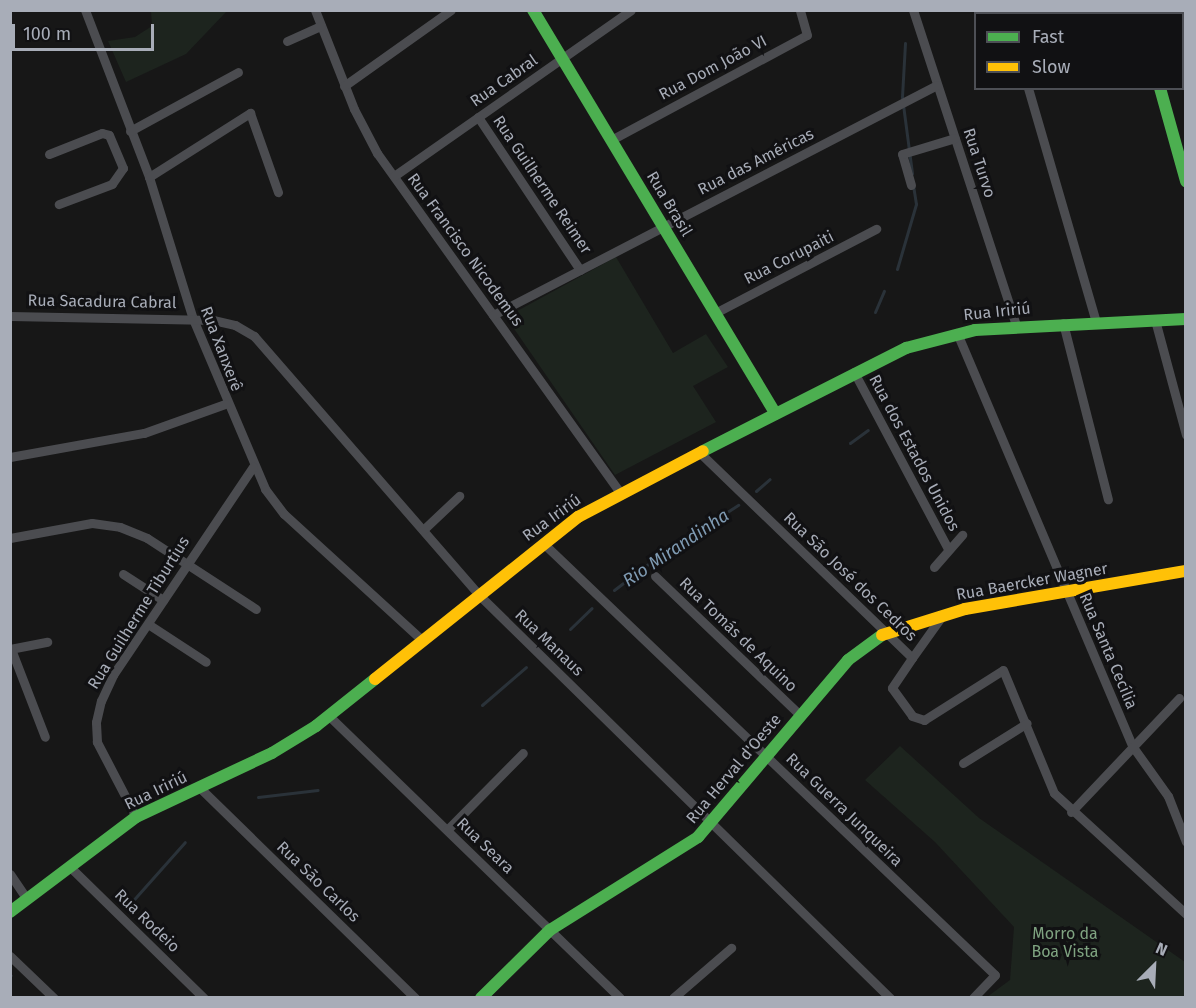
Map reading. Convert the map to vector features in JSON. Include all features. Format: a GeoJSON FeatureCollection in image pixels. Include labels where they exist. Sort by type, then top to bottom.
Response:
{"type":"FeatureCollection","features":[{"type":"Feature","properties":{"kind":"main road","name":"Rua Brasil"},"geometry":{"type":"LineString","coordinates":[[533,10],[776,414]]}},
{"type":"Feature","properties":{"kind":"main road"},"geometry":{"type":"LineString","coordinates":[[1161,90],[1185,181]]}},
{"type":"Feature","properties":{"kind":"main road","name":"Rua Iririú"},"geometry":{"type":"LineString","coordinates":[[10,912],[136,817],[280,749],[328,716],[543,543],[620,492],[854,372],[906,348],[957,333],[1016,325],[1185,319]]}},
{"type":"Feature","properties":{"kind":"main road","name":"Rua Baercker Wagner"},"geometry":{"type":"LineString","coordinates":[[885,632],[943,614],[1185,571]]}},
{"type":"Feature","properties":{"kind":"main road","name":"Rua Herval d'Oeste"},"geometry":{"type":"LineString","coordinates":[[481,998],[550,930],[673,855],[712,824],[856,651],[885,632]]}},
{"type":"Feature","properties":{"kind":"street","name":"Rua Xanxerê"},"geometry":{"type":"LineString","coordinates":[[85,10],[148,177],[193,319],[225,404],[253,467],[284,514],[422,640]]}},
{"type":"Feature","properties":{"kind":"street","name":"Rua Francisco Nicodemus"},"geometry":{"type":"LineString","coordinates":[[315,10],[344,86],[364,129],[394,176],[620,492]]}},
{"type":"Feature","properties":{"kind":"street"},"geometry":{"type":"LineString","coordinates":[[344,86],[451,10]]}},
{"type":"Feature","properties":{"kind":"street","name":"Rua Cabral"},"geometry":{"type":"LineString","coordinates":[[394,176],[631,10]]}},
{"type":"Feature","properties":{"kind":"street","name":"Rua Dom João VI"},"geometry":{"type":"LineString","coordinates":[[611,140],[807,35],[800,10]]}},
{"type":"Feature","properties":{"kind":"street","name":"Rua Turvo"},"geometry":{"type":"LineString","coordinates":[[913,10],[1016,325]]}},
{"type":"Feature","properties":{"kind":"street"},"geometry":{"type":"LineString","coordinates":[[287,41],[321,26]]}},
{"type":"Feature","properties":{"kind":"street"},"geometry":{"type":"LineString","coordinates":[[130,131],[238,72]]}},
{"type":"Feature","properties":{"kind":"street","name":"Rua das Américas"},"geometry":{"type":"LineString","coordinates":[[493,315],[937,85]]}},
{"type":"Feature","properties":{"kind":"street"},"geometry":{"type":"LineString","coordinates":[[1029,90],[1096,322]]}},
{"type":"Feature","properties":{"kind":"street"},"geometry":{"type":"LineString","coordinates":[[148,177],[250,113],[278,192]]}},
{"type":"Feature","properties":{"kind":"street","name":"Rua Guilherme Reimer"},"geometry":{"type":"LineString","coordinates":[[478,117],[580,270]]}},
{"type":"Feature","properties":{"kind":"street"},"geometry":{"type":"LineString","coordinates":[[49,154],[102,134],[114,139],[122,161],[122,173],[112,184],[59,204]]}},
{"type":"Feature","properties":{"kind":"street"},"geometry":{"type":"LineString","coordinates":[[910,185],[902,154],[955,138]]}},
{"type":"Feature","properties":{"kind":"street"},"geometry":{"type":"LineString","coordinates":[[122,161],[139,154]]}},
{"type":"Feature","properties":{"kind":"street","name":"Rua Corupaiti"},"geometry":{"type":"LineString","coordinates":[[715,313],[876,229]]}},
{"type":"Feature","properties":{"kind":"street","name":"Rua Sacadura Cabral"},"geometry":{"type":"LineString","coordinates":[[10,316],[193,319]]}},
{"type":"Feature","properties":{"kind":"street","name":"Rua Manaus"},"geometry":{"type":"LineString","coordinates":[[193,319],[235,325],[262,343],[478,596],[890,998]]}},
{"type":"Feature","properties":{"kind":"street"},"geometry":{"type":"LineString","coordinates":[[1155,320],[1185,435]]}},
{"type":"Feature","properties":{"kind":"street"},"geometry":{"type":"LineString","coordinates":[[1063,323],[1107,499]]}},
{"type":"Feature","properties":{"kind":"street","name":"Rua Santa Cecília"},"geometry":{"type":"LineString","coordinates":[[957,333],[1132,747],[1168,796],[1185,842]]}},
{"type":"Feature","properties":{"kind":"street","name":"Rua dos Estados Unidos"},"geometry":{"type":"LineString","coordinates":[[854,372],[948,549]]}},
{"type":"Feature","properties":{"kind":"street"},"geometry":{"type":"LineString","coordinates":[[10,457],[144,433],[225,404]]}},
{"type":"Feature","properties":{"kind":"street","name":"Rua São José dos Cedros"},"geometry":{"type":"LineString","coordinates":[[699,452],[912,658],[892,688],[918,720],[1003,670],[1027,723],[1049,784],[1071,812],[1185,914]]}},
{"type":"Feature","properties":{"kind":"street","name":"Rua Guilherme Tiburtius"},"geometry":{"type":"LineString","coordinates":[[136,817],[101,752],[96,722],[106,687],[253,467]]}},
{"type":"Feature","properties":{"kind":"street"},"geometry":{"type":"LineString","coordinates":[[423,530],[459,496]]}},
{"type":"Feature","properties":{"kind":"street"},"geometry":{"type":"LineString","coordinates":[[10,538],[76,525],[108,524],[136,532],[256,609]]}},
{"type":"Feature","properties":{"kind":"street"},"geometry":{"type":"LineString","coordinates":[[934,567],[962,536]]}},
{"type":"Feature","properties":{"kind":"street","name":"Rua Guerra Junqueira"},"geometry":{"type":"LineString","coordinates":[[543,543],[994,975],[973,998]]}},
{"type":"Feature","properties":{"kind":"street"},"geometry":{"type":"LineString","coordinates":[[123,574],[163,600]]}},
{"type":"Feature","properties":{"kind":"street","name":"Rua Tomás de Aquino"},"geometry":{"type":"LineString","coordinates":[[655,576],[801,716]]}},
{"type":"Feature","properties":{"kind":"street"},"geometry":{"type":"LineString","coordinates":[[912,658],[943,614]]}},
{"type":"Feature","properties":{"kind":"street"},"geometry":{"type":"LineString","coordinates":[[148,624],[206,662]]}},
{"type":"Feature","properties":{"kind":"street"},"geometry":{"type":"LineString","coordinates":[[45,738],[11,649],[47,642]]}},
{"type":"Feature","properties":{"kind":"street"},"geometry":{"type":"LineString","coordinates":[[1071,812],[1179,698]]}},
{"type":"Feature","properties":{"kind":"street","name":"Rua Seara"},"geometry":{"type":"LineString","coordinates":[[328,716],[620,998]]}},
{"type":"Feature","properties":{"kind":"street"},"geometry":{"type":"LineString","coordinates":[[963,763],[1027,723]]}},
{"type":"Feature","properties":{"kind":"street"},"geometry":{"type":"LineString","coordinates":[[447,830],[524,753]]}},
{"type":"Feature","properties":{"kind":"street","name":"Rua São Carlos"},"geometry":{"type":"LineString","coordinates":[[200,788],[415,998]]}},
{"type":"Feature","properties":{"kind":"street","name":"Rua Rodeio"},"geometry":{"type":"LineString","coordinates":[[69,866],[204,998]]}},
{"type":"Feature","properties":{"kind":"street"},"geometry":{"type":"LineString","coordinates":[[10,874],[27,899]]}},
{"type":"Feature","properties":{"kind":"street"},"geometry":{"type":"LineString","coordinates":[[673,998],[730,948]]}},
{"type":"Feature","properties":{"kind":"street"},"geometry":{"type":"LineString","coordinates":[[10,956],[54,998]]}},
{"type":"Feature","properties":{"kind":"green space"},"geometry":{"type":"Polygon","coordinates":[[[151,11],[227,11],[186,54],[126,82],[108,41],[135,37],[152,26],[151,11]]]}},
{"type":"Feature","properties":{"kind":"green space"},"geometry":{"type":"Polygon","coordinates":[[[616,257],[673,353],[706,334],[728,367],[693,386],[716,422],[615,475],[506,317],[616,257]]]}},
{"type":"Feature","properties":{"kind":"green space","name":"Morro da Boa Vista"},"geometry":{"type":"Polygon","coordinates":[[[900,746],[979,818],[1185,962],[1185,997],[987,997],[1010,980],[1014,927],[935,842],[865,780],[900,746]]]}},
{"type":"Feature","properties":{"kind":"waterway","name":"Rio Mirandinha"},"geometry":{"type":"LineString","coordinates":[[905,43],[902,97],[912,173]]}},
{"type":"Feature","properties":{"kind":"waterway","name":"Rio Mirandinha"},"geometry":{"type":"LineString","coordinates":[[897,269],[916,204],[913,185]]}},
{"type":"Feature","properties":{"kind":"waterway","name":"Rio Mirandinha"},"geometry":{"type":"LineString","coordinates":[[875,312],[884,291]]}},
{"type":"Feature","properties":{"kind":"waterway","name":"Rio Mirandinha"},"geometry":{"type":"LineString","coordinates":[[850,443],[868,430]]}},
{"type":"Feature","properties":{"kind":"waterway","name":"Rio Mirandinha"},"geometry":{"type":"LineString","coordinates":[[756,491],[770,479]]}},
{"type":"Feature","properties":{"kind":"waterway","name":"Rio Mirandinha"},"geometry":{"type":"LineString","coordinates":[[614,590],[664,552],[738,505]]}},
{"type":"Feature","properties":{"kind":"waterway","name":"Rio Mirandinha"},"geometry":{"type":"LineString","coordinates":[[570,629],[592,608]]}},
{"type":"Feature","properties":{"kind":"waterway","name":"Rio Mirandinha"},"geometry":{"type":"LineString","coordinates":[[482,705],[526,667]]}},
{"type":"Feature","properties":{"kind":"waterway","name":"Rio Mirandinha"},"geometry":{"type":"LineString","coordinates":[[258,797],[318,790]]}},
{"type":"Feature","properties":{"kind":"waterway","name":"Rio Mirandinha"},"geometry":{"type":"LineString","coordinates":[[129,905],[185,842]]}},
{"type":"Feature","properties":{"kind":"traffic: fast"},"geometry":{"type":"LineString","coordinates":[[533,10],[776,414]]}},
{"type":"Feature","properties":{"kind":"traffic: fast"},"geometry":{"type":"LineString","coordinates":[[1161,90],[1186,181]]}},
{"type":"Feature","properties":{"kind":"traffic: fast"},"geometry":{"type":"LineString","coordinates":[[703,451],[906,348],[975,330],[1186,319]]}},
{"type":"Feature","properties":{"kind":"traffic: fast"},"geometry":{"type":"LineString","coordinates":[[481,998],[550,930],[698,837],[848,660],[882,635]]}},
{"type":"Feature","properties":{"kind":"traffic: fast"},"geometry":{"type":"LineString","coordinates":[[10,912],[136,817],[272,753],[316,726],[375,679]]}},
{"type":"Feature","properties":{"kind":"traffic: slow"},"geometry":{"type":"LineString","coordinates":[[375,679],[578,517],[703,451]]}},
{"type":"Feature","properties":{"kind":"traffic: slow"},"geometry":{"type":"LineString","coordinates":[[882,635],[965,609],[1186,571]]}}]}
